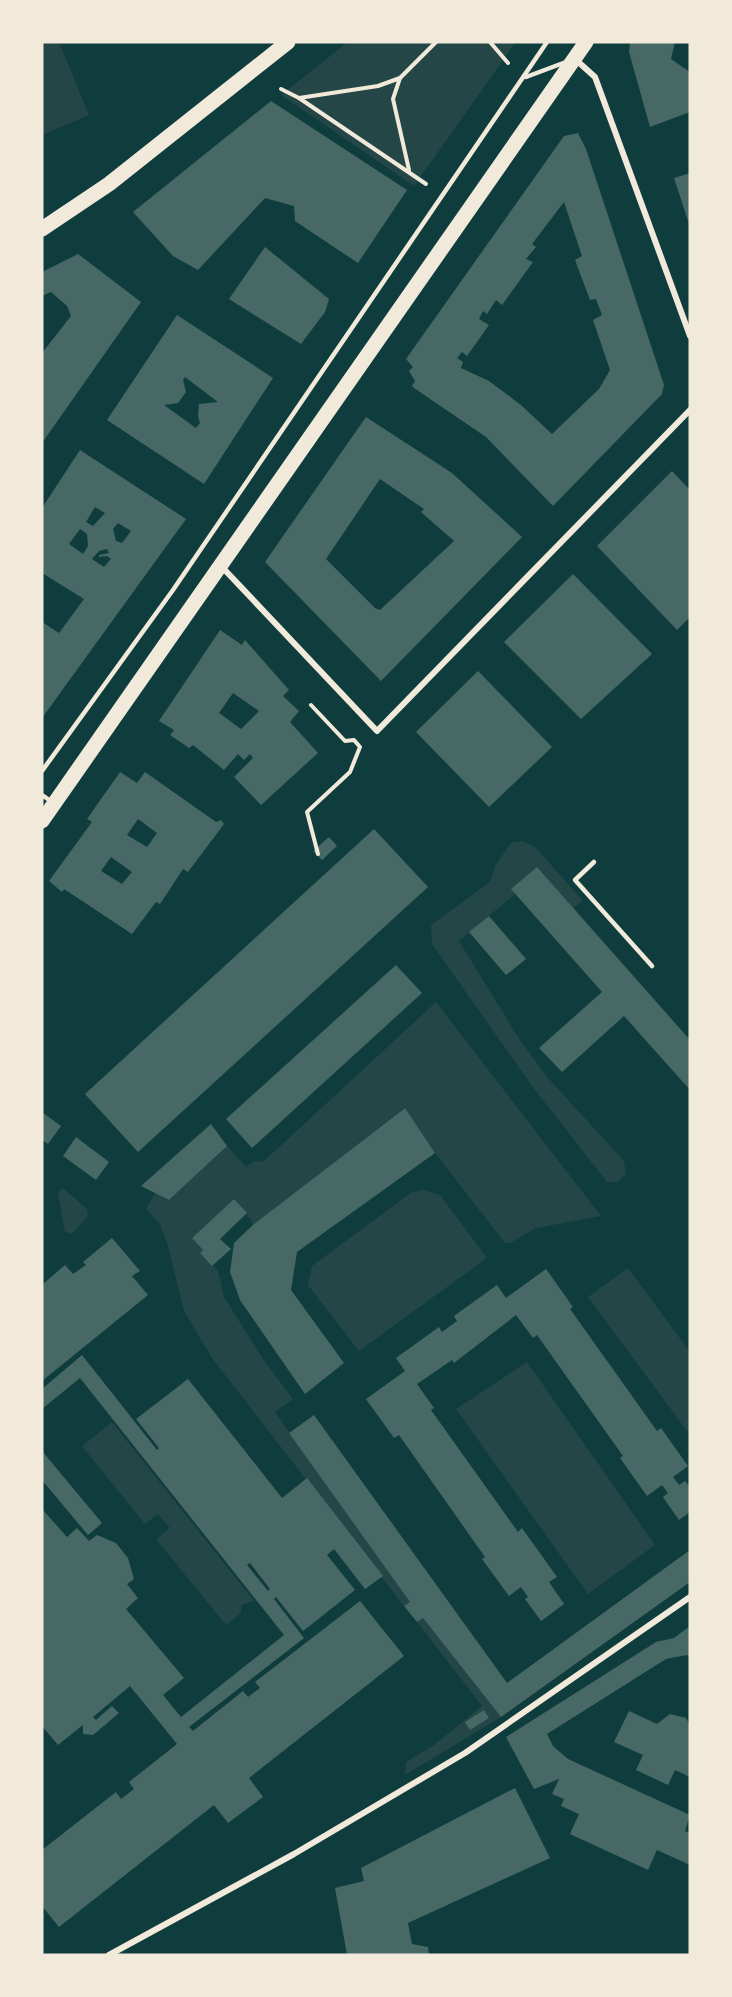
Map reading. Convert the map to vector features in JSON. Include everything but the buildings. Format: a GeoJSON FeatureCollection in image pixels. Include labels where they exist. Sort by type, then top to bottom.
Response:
{"type":"FeatureCollection","features":[{"type":"Feature","properties":{"kind":"main road"},"geometry":{"type":"LineString","coordinates":[[42,228],[109,184],[288,42]]}},
{"type":"Feature","properties":{"kind":"main road"},"geometry":{"type":"LineString","coordinates":[[42,821],[48,799],[220,566],[586,42]]}},
{"type":"Feature","properties":{"kind":"street"},"geometry":{"type":"LineString","coordinates":[[575,58],[595,77],[690,336]]}},
{"type":"Feature","properties":{"kind":"street"},"geometry":{"type":"LineString","coordinates":[[220,566],[377,731],[690,410]]}},
{"type":"Feature","properties":{"kind":"street"},"geometry":{"type":"LineString","coordinates":[[108,1955],[294,1854],[465,1753],[690,1597]]}},
{"type":"Feature","properties":{"kind":"lane"},"geometry":{"type":"LineString","coordinates":[[42,771],[173,590],[526,76],[547,42]]}},
{"type":"Feature","properties":{"kind":"lane"},"geometry":{"type":"LineString","coordinates":[[526,76],[575,58]]}},
{"type":"Feature","properties":{"kind":"lane"},"geometry":{"type":"LineString","coordinates":[[594,862],[574,880],[652,966]]}},
{"type":"Feature","properties":{"kind":"path"},"geometry":{"type":"LineString","coordinates":[[299,98],[378,86],[400,78],[436,42]]}},
{"type":"Feature","properties":{"kind":"path"},"geometry":{"type":"LineString","coordinates":[[490,42],[508,63]]}},
{"type":"Feature","properties":{"kind":"path"},"geometry":{"type":"LineString","coordinates":[[400,78],[393,99],[409,170]]}},
{"type":"Feature","properties":{"kind":"path"},"geometry":{"type":"LineString","coordinates":[[281,89],[299,98],[409,170],[426,184]]}},
{"type":"Feature","properties":{"kind":"path"},"geometry":{"type":"LineString","coordinates":[[311,705],[345,741],[354,740],[360,747],[350,772],[307,812],[318,854]]}},
{"type":"Feature","properties":{"kind":"shaded area"},"geometry":{"type":"Polygon","coordinates":[[[42,42],[59,42],[89,115],[42,135],[42,42]]]}},
{"type":"Feature","properties":{"kind":"shaded area"},"geometry":{"type":"Polygon","coordinates":[[[348,42],[516,42],[414,186],[281,95],[348,42]]]}},
{"type":"Feature","properties":{"kind":"shaded area"},"geometry":{"type":"Polygon","coordinates":[[[523,841],[535,847],[583,901],[573,908],[537,867],[512,889],[515,894],[459,941],[518,1037],[547,1077],[624,1161],[626,1174],[618,1182],[607,1182],[532,1086],[432,944],[431,925],[490,882],[495,866],[511,843],[523,841]]]}},
{"type":"Feature","properties":{"kind":"shaded area"},"geometry":{"type":"Polygon","coordinates":[[[436,1002],[601,1216],[536,1228],[510,1243],[505,1243],[435,1153],[404,1108],[254,1224],[234,1199],[192,1238],[203,1250],[200,1253],[218,1271],[224,1297],[265,1362],[293,1399],[275,1412],[410,1602],[404,1606],[212,1358],[184,1311],[168,1246],[160,1224],[146,1209],[155,1193],[169,1200],[227,1146],[246,1167],[255,1161],[263,1162],[436,1002]]]}},
{"type":"Feature","properties":{"kind":"shaded area"},"geometry":{"type":"Polygon","coordinates":[[[63,1188],[87,1209],[88,1216],[72,1234],[65,1232],[58,1192],[63,1188]]]}},
{"type":"Feature","properties":{"kind":"shaded area"},"geometry":{"type":"Polygon","coordinates":[[[424,1190],[440,1195],[487,1258],[359,1351],[308,1285],[312,1266],[412,1192],[424,1190]]]}},
{"type":"Feature","properties":{"kind":"shaded area"},"geometry":{"type":"Polygon","coordinates":[[[628,1268],[690,1352],[690,1435],[588,1297],[628,1268]]]}},
{"type":"Feature","properties":{"kind":"shaded area"},"geometry":{"type":"Polygon","coordinates":[[[527,1362],[655,1545],[588,1594],[456,1409],[527,1362]]]}},
{"type":"Feature","properties":{"kind":"shaded area"},"geometry":{"type":"Polygon","coordinates":[[[112,1422],[254,1601],[241,1605],[241,1613],[226,1625],[156,1539],[170,1528],[158,1514],[145,1524],[82,1446],[112,1422]]]}},
{"type":"Feature","properties":{"kind":"shaded area"},"geometry":{"type":"Polygon","coordinates":[[[423,1618],[501,1717],[405,1775],[406,1762],[434,1745],[482,1706],[417,1622],[423,1618]]]}}]}
